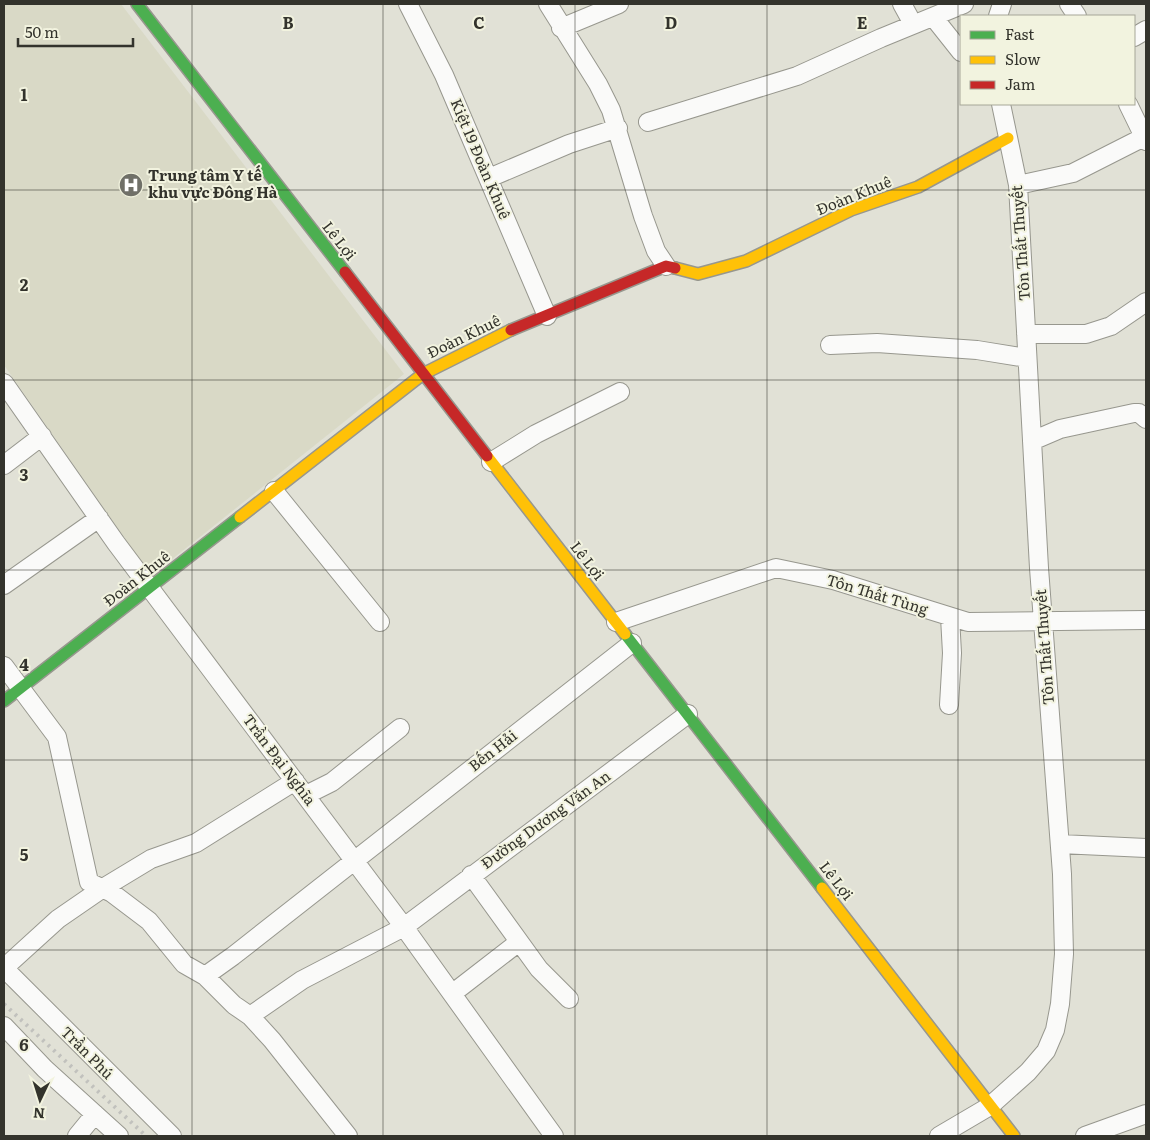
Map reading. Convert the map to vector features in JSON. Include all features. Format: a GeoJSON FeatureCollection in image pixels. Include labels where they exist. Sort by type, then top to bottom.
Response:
{"type":"FeatureCollection","features":[{"type":"Feature","properties":{"kind":"street","name":"Lê Lợi"},"geometry":{"type":"LineString","coordinates":[[137,4],[1014,1136]]}},
{"type":"Feature","properties":{"kind":"street","name":"Kiệt 19 Đoàn Khuê"},"geometry":{"type":"LineString","coordinates":[[408,4],[444,75],[547,316]]}},
{"type":"Feature","properties":{"kind":"street"},"geometry":{"type":"LineString","coordinates":[[548,4],[561,28],[598,84],[618,128],[643,216],[656,251],[666,266]]}},
{"type":"Feature","properties":{"kind":"street"},"geometry":{"type":"LineString","coordinates":[[561,28],[619,4]]}},
{"type":"Feature","properties":{"kind":"street"},"geometry":{"type":"LineString","coordinates":[[902,4],[913,24]]}},
{"type":"Feature","properties":{"kind":"street"},"geometry":{"type":"LineString","coordinates":[[648,122],[797,76],[913,24],[934,18],[964,4]]}},
{"type":"Feature","properties":{"kind":"street"},"geometry":{"type":"LineString","coordinates":[[1070,4],[1076,15]]}},
{"type":"Feature","properties":{"kind":"street"},"geometry":{"type":"LineString","coordinates":[[934,18],[960,51]]}},
{"type":"Feature","properties":{"kind":"street"},"geometry":{"type":"LineString","coordinates":[[1135,36],[1146,30]]}},
{"type":"Feature","properties":{"kind":"street","name":"Tôn Thất Thuyết"},"geometry":{"type":"LineString","coordinates":[[939,1136],[990,1106],[1028,1072],[1046,1051],[1055,1030],[1060,1004],[1064,954],[1060,844],[1043,621],[1018,185],[1000,105]]}},
{"type":"Feature","properties":{"kind":"street"},"geometry":{"type":"LineString","coordinates":[[1018,185],[1073,173],[1146,138],[1129,105]]}},
{"type":"Feature","properties":{"kind":"street"},"geometry":{"type":"LineString","coordinates":[[488,178],[569,144],[618,128]]}},
{"type":"Feature","properties":{"kind":"street","name":"Đoàn Khuê"},"geometry":{"type":"LineString","coordinates":[[4,701],[423,374],[499,335],[666,266],[698,274],[746,261],[851,210],[918,187],[1008,138]]}},
{"type":"Feature","properties":{"kind":"street"},"geometry":{"type":"LineString","coordinates":[[1026,334],[1086,334],[1111,326],[1146,302]]}},
{"type":"Feature","properties":{"kind":"street"},"geometry":{"type":"LineString","coordinates":[[830,345],[877,343],[977,350],[1027,358]]}},
{"type":"Feature","properties":{"kind":"street","name":"Trần Đại Nghĩa"},"geometry":{"type":"LineString","coordinates":[[4,383],[150,588],[404,926],[554,1136]]}},
{"type":"Feature","properties":{"kind":"street"},"geometry":{"type":"LineString","coordinates":[[491,462],[536,434],[620,392]]}},
{"type":"Feature","properties":{"kind":"street"},"geometry":{"type":"LineString","coordinates":[[1032,441],[1060,429],[1134,413],[1139,413],[1146,419]]}},
{"type":"Feature","properties":{"kind":"street"},"geometry":{"type":"LineString","coordinates":[[4,465],[42,436]]}},
{"type":"Feature","properties":{"kind":"street"},"geometry":{"type":"LineString","coordinates":[[274,491],[380,622]]}},
{"type":"Feature","properties":{"kind":"street"},"geometry":{"type":"LineString","coordinates":[[4,585],[99,518]]}},
{"type":"Feature","properties":{"kind":"street","name":"Tôn Thất Tùng"},"geometry":{"type":"LineString","coordinates":[[616,622],[776,568],[833,580],[968,622],[1146,620]]}},
{"type":"Feature","properties":{"kind":"street"},"geometry":{"type":"LineString","coordinates":[[949,705],[952,653],[950,617]]}},
{"type":"Feature","properties":{"kind":"street","name":"Bến Hải"},"geometry":{"type":"LineString","coordinates":[[205,976],[632,643]]}},
{"type":"Feature","properties":{"kind":"street"},"geometry":{"type":"LineString","coordinates":[[4,666],[57,737],[89,882],[112,893],[149,921],[184,964],[205,976],[234,1005],[250,1016],[348,1136]]}},
{"type":"Feature","properties":{"kind":"street","name":"Đường Dương Văn An"},"geometry":{"type":"LineString","coordinates":[[250,1016],[302,980],[404,926],[688,714]]}},
{"type":"Feature","properties":{"kind":"street"},"geometry":{"type":"LineString","coordinates":[[306,795],[332,782],[400,728]]}},
{"type":"Feature","properties":{"kind":"street"},"geometry":{"type":"LineString","coordinates":[[4,968],[58,919],[103,888],[151,859],[196,843],[295,781]]}},
{"type":"Feature","properties":{"kind":"street"},"geometry":{"type":"LineString","coordinates":[[1060,844],[1146,848]]}},
{"type":"Feature","properties":{"kind":"street"},"geometry":{"type":"LineString","coordinates":[[471,875],[539,969],[569,999]]}},
{"type":"Feature","properties":{"kind":"street"},"geometry":{"type":"LineString","coordinates":[[452,993],[519,942]]}},
{"type":"Feature","properties":{"kind":"street","name":"Trần Phú"},"geometry":{"type":"LineString","coordinates":[[4,968],[172,1136]]}},
{"type":"Feature","properties":{"kind":"street"},"geometry":{"type":"LineString","coordinates":[[4,1026],[45,1069],[120,1136]]}},
{"type":"Feature","properties":{"kind":"street"},"geometry":{"type":"LineString","coordinates":[[77,1136],[95,1114]]}},
{"type":"Feature","properties":{"kind":"street"},"geometry":{"type":"LineString","coordinates":[[1086,1136],[1146,1114]]}},
{"type":"Feature","properties":{"kind":"shaded area","name":"Trung tâm Y tế khu vực Đông Hà"},"geometry":{"type":"Polygon","coordinates":[[[4,4],[121,4],[404,374],[151,576],[4,365],[4,4]]]}},
{"type":"Feature","properties":{"kind":"railway"},"geometry":{"type":"LineString","coordinates":[[4,1004],[146,1136]]}},
{"type":"Feature","properties":{"kind":"traffic: fast"},"geometry":{"type":"LineString","coordinates":[[137,4],[345,272]]}},
{"type":"Feature","properties":{"kind":"traffic: fast"},"geometry":{"type":"LineString","coordinates":[[4,701],[240,517]]}},
{"type":"Feature","properties":{"kind":"traffic: fast"},"geometry":{"type":"LineString","coordinates":[[625,634],[822,888]]}},
{"type":"Feature","properties":{"kind":"traffic: slow"},"geometry":{"type":"LineString","coordinates":[[675,268],[698,274],[746,261],[851,210],[918,187],[1008,138]]}},
{"type":"Feature","properties":{"kind":"traffic: slow"},"geometry":{"type":"LineString","coordinates":[[240,517],[423,374],[511,330]]}},
{"type":"Feature","properties":{"kind":"traffic: slow"},"geometry":{"type":"LineString","coordinates":[[487,456],[625,634]]}},
{"type":"Feature","properties":{"kind":"traffic: slow"},"geometry":{"type":"LineString","coordinates":[[822,888],[1014,1136]]}},
{"type":"Feature","properties":{"kind":"traffic: jam"},"geometry":{"type":"LineString","coordinates":[[511,330],[666,266],[675,268]]}},
{"type":"Feature","properties":{"kind":"traffic: jam"},"geometry":{"type":"LineString","coordinates":[[345,272],[487,456]]}},
{"type":"Feature","properties":{"kind":"place","name":"Trung tâm Y tế khu vực Đông Hà"},"geometry":{"type":"Point","coordinates":[131,185]}}]}
